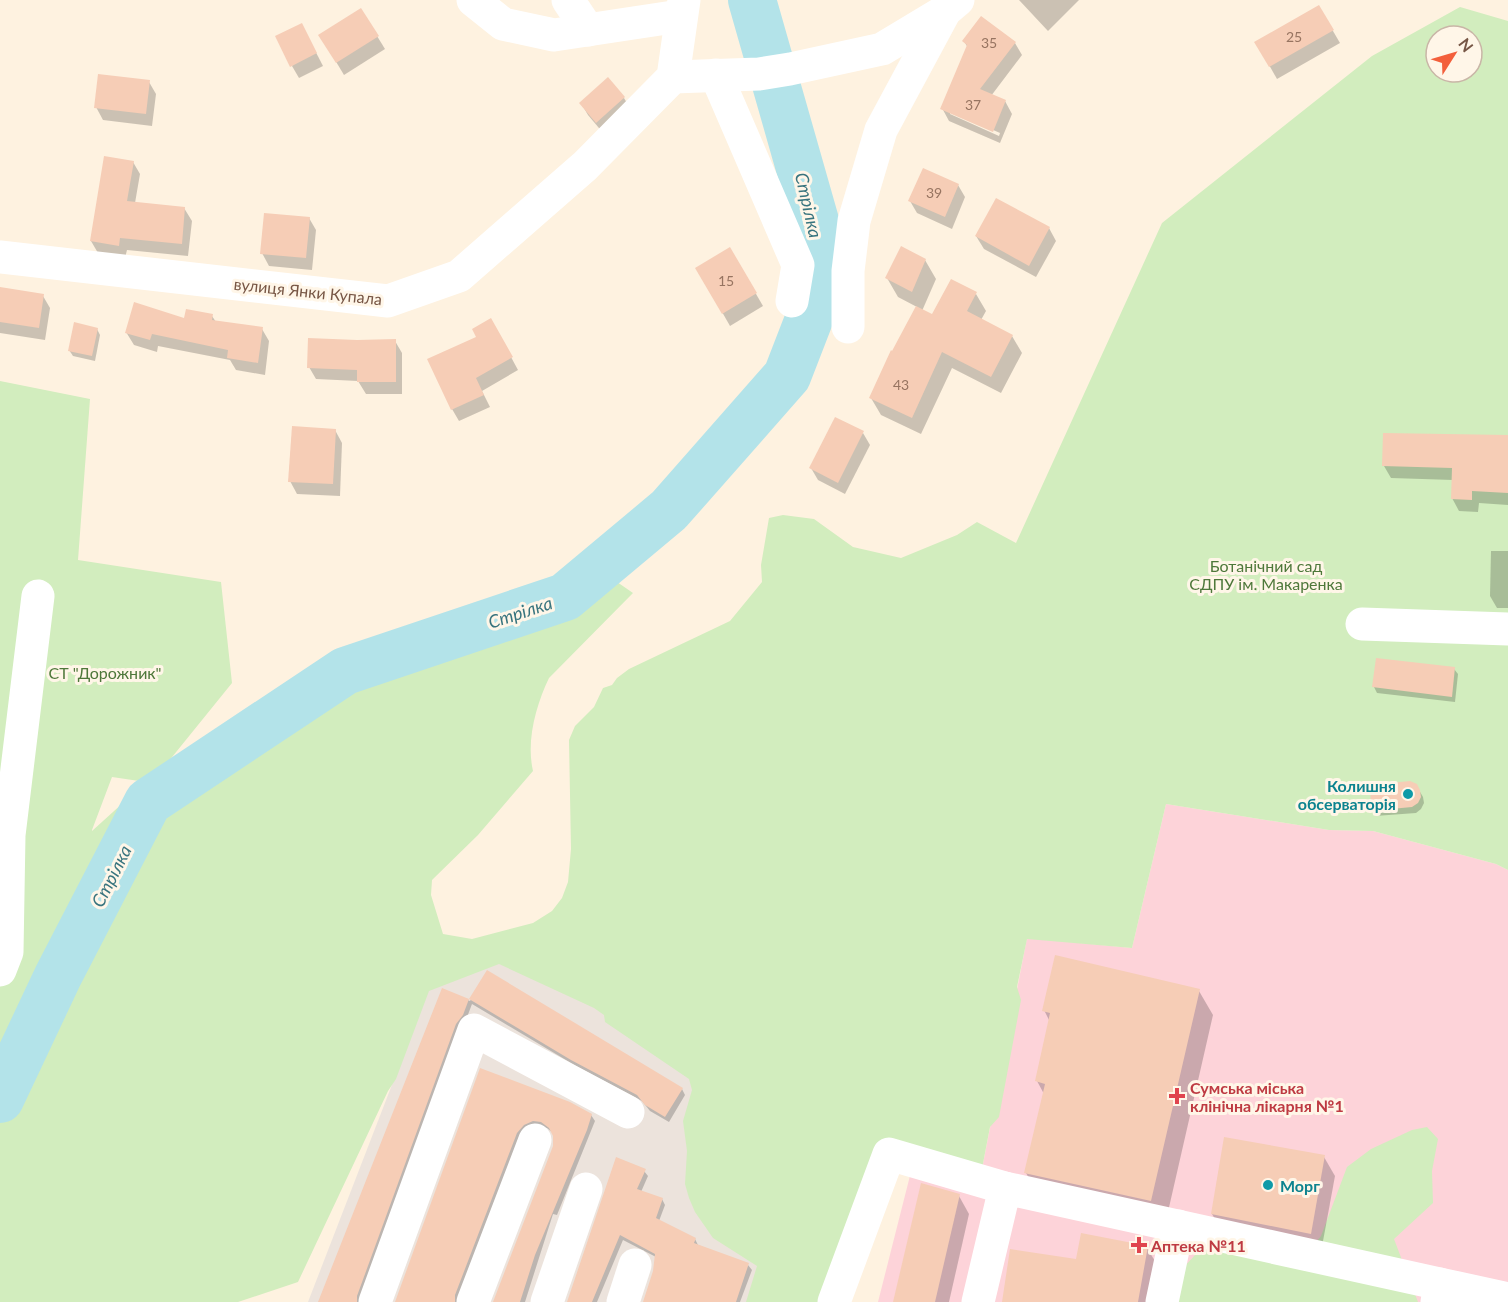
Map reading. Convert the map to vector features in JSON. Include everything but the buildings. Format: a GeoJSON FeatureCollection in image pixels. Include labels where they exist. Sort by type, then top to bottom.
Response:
{"type":"FeatureCollection","features":[{"type":"Feature","properties":{"kind":"street"},"geometry":{"type":"LineString","coordinates":[[473,0],[503,24],[554,35],[588,30],[682,8],[673,77],[774,71],[882,49],[951,5]]}},
{"type":"Feature","properties":{"kind":"street"},"geometry":{"type":"LineString","coordinates":[[568,0],[588,30]]}},
{"type":"Feature","properties":{"kind":"street"},"geometry":{"type":"LineString","coordinates":[[848,327],[848,271],[854,221],[881,130],[951,5]]}},
{"type":"Feature","properties":{"kind":"street"},"geometry":{"type":"LineString","coordinates":[[716,75],[798,265],[792,301]]}},
{"type":"Feature","properties":{"kind":"street","name":"вулиця Янки Купала"},"geometry":{"type":"LineString","coordinates":[[0,257],[388,301],[459,276],[585,166],[673,77]]}},
{"type":"Feature","properties":{"kind":"street"},"geometry":{"type":"LineString","coordinates":[[0,970],[7,952],[9,835],[38,596]]}},
{"type":"Feature","properties":{"kind":"street"},"geometry":{"type":"LineString","coordinates":[[1362,624],[1508,629]]}},
{"type":"Feature","properties":{"kind":"street"},"geometry":{"type":"LineString","coordinates":[[375,1302],[474,1030],[628,1112]]}},
{"type":"Feature","properties":{"kind":"street"},"geometry":{"type":"LineString","coordinates":[[473,1302],[535,1140]]}},
{"type":"Feature","properties":{"kind":"street"},"geometry":{"type":"LineString","coordinates":[[834,1302],[890,1154],[1005,1188],[1178,1226],[1438,1293],[1508,1299]]}},
{"type":"Feature","properties":{"kind":"street"},"geometry":{"type":"LineString","coordinates":[[978,1302],[1005,1188]]}},
{"type":"Feature","properties":{"kind":"street"},"geometry":{"type":"LineString","coordinates":[[547,1302],[586,1189]]}},
{"type":"Feature","properties":{"kind":"street"},"geometry":{"type":"LineString","coordinates":[[1162,1302],[1178,1226]]}},
{"type":"Feature","properties":{"kind":"street"},"geometry":{"type":"LineString","coordinates":[[623,1302],[635,1265]]}},
{"type":"Feature","properties":{"kind":"shaded area","name":"Сумська міська клінічна лікарня №1"},"geometry":{"type":"Polygon","coordinates":[[[1166,804],[1329,830],[1373,831],[1496,864],[1508,870],[1508,1302],[878,1302],[916,1152],[981,1174],[1027,938],[1132,948],[1166,804]]]}},
{"type":"Feature","properties":{"kind":"shaded area"},"geometry":{"type":"Polygon","coordinates":[[[498,963],[609,1012],[696,1072],[763,1270],[751,1302],[308,1302],[429,989],[498,963]]]}},
{"type":"Feature","properties":{"kind":"green space"},"geometry":{"type":"Polygon","coordinates":[[[1460,7],[1508,21],[1508,870],[1496,864],[1373,831],[1329,830],[1166,804],[1132,948],[1027,939],[1017,987],[1021,1000],[999,1117],[990,1127],[981,1174],[902,1153],[830,1302],[746,1302],[757,1266],[713,1238],[695,1212],[685,1184],[687,1151],[683,1121],[692,1090],[689,1079],[605,1022],[604,1015],[594,1008],[499,964],[429,991],[396,1079],[388,1091],[298,1282],[238,1302],[0,1302],[0,381],[90,399],[78,560],[221,582],[232,683],[164,767],[181,754],[292,701],[417,631],[466,627],[604,573],[633,593],[549,678],[534,723],[531,748],[533,771],[478,835],[432,880],[431,895],[443,934],[472,939],[533,923],[552,911],[562,898],[568,882],[571,849],[569,740],[575,726],[594,707],[603,688],[612,685],[629,669],[730,621],[762,582],[761,565],[769,518],[783,515],[814,519],[853,547],[901,558],[957,535],[977,522],[1016,543],[1162,223],[1372,56],[1424,27],[1424,84],[1484,84],[1484,24],[1429,24],[1460,7]],[[112,777],[92,831],[146,782],[112,777]]]}},
{"type":"Feature","properties":{"kind":"green space"},"geometry":{"type":"Polygon","coordinates":[[[1427,1127],[1438,1139],[1432,1171],[1433,1203],[1394,1239],[1418,1302],[1165,1302],[1170,1282],[1196,1254],[1211,1250],[1302,1259],[1321,1236],[1347,1167],[1371,1149],[1412,1130],[1427,1127]]]}},
{"type":"Feature","properties":{"kind":"waterway","name":"Стрілка"},"geometry":{"type":"LineString","coordinates":[[0,1099],[58,976],[148,802],[345,671],[565,597],[669,510],[787,376],[811,314],[819,235],[752,0]]}},
{"type":"Feature","properties":{"kind":"place","name":"Колишня обсерваторія"},"geometry":{"type":"Point","coordinates":[1408,794]}},
{"type":"Feature","properties":{"kind":"place","name":"Сумська міська клінічна лікарня №1"},"geometry":{"type":"Point","coordinates":[1177,1096]}},
{"type":"Feature","properties":{"kind":"place","name":"Морг"},"geometry":{"type":"Point","coordinates":[1268,1185]}},
{"type":"Feature","properties":{"kind":"place","name":"Аптека №11"},"geometry":{"type":"Point","coordinates":[1139,1245]}},
{"type":"Feature","properties":{"kind":"park label","name":"Ботанічний сад СДПУ ім. Макаренка"},"geometry":{"type":"Point","coordinates":[1266,574]}},
{"type":"Feature","properties":{"kind":"park label","name":"СТ \"Дорожник\""},"geometry":{"type":"Point","coordinates":[105,672]}}]}
